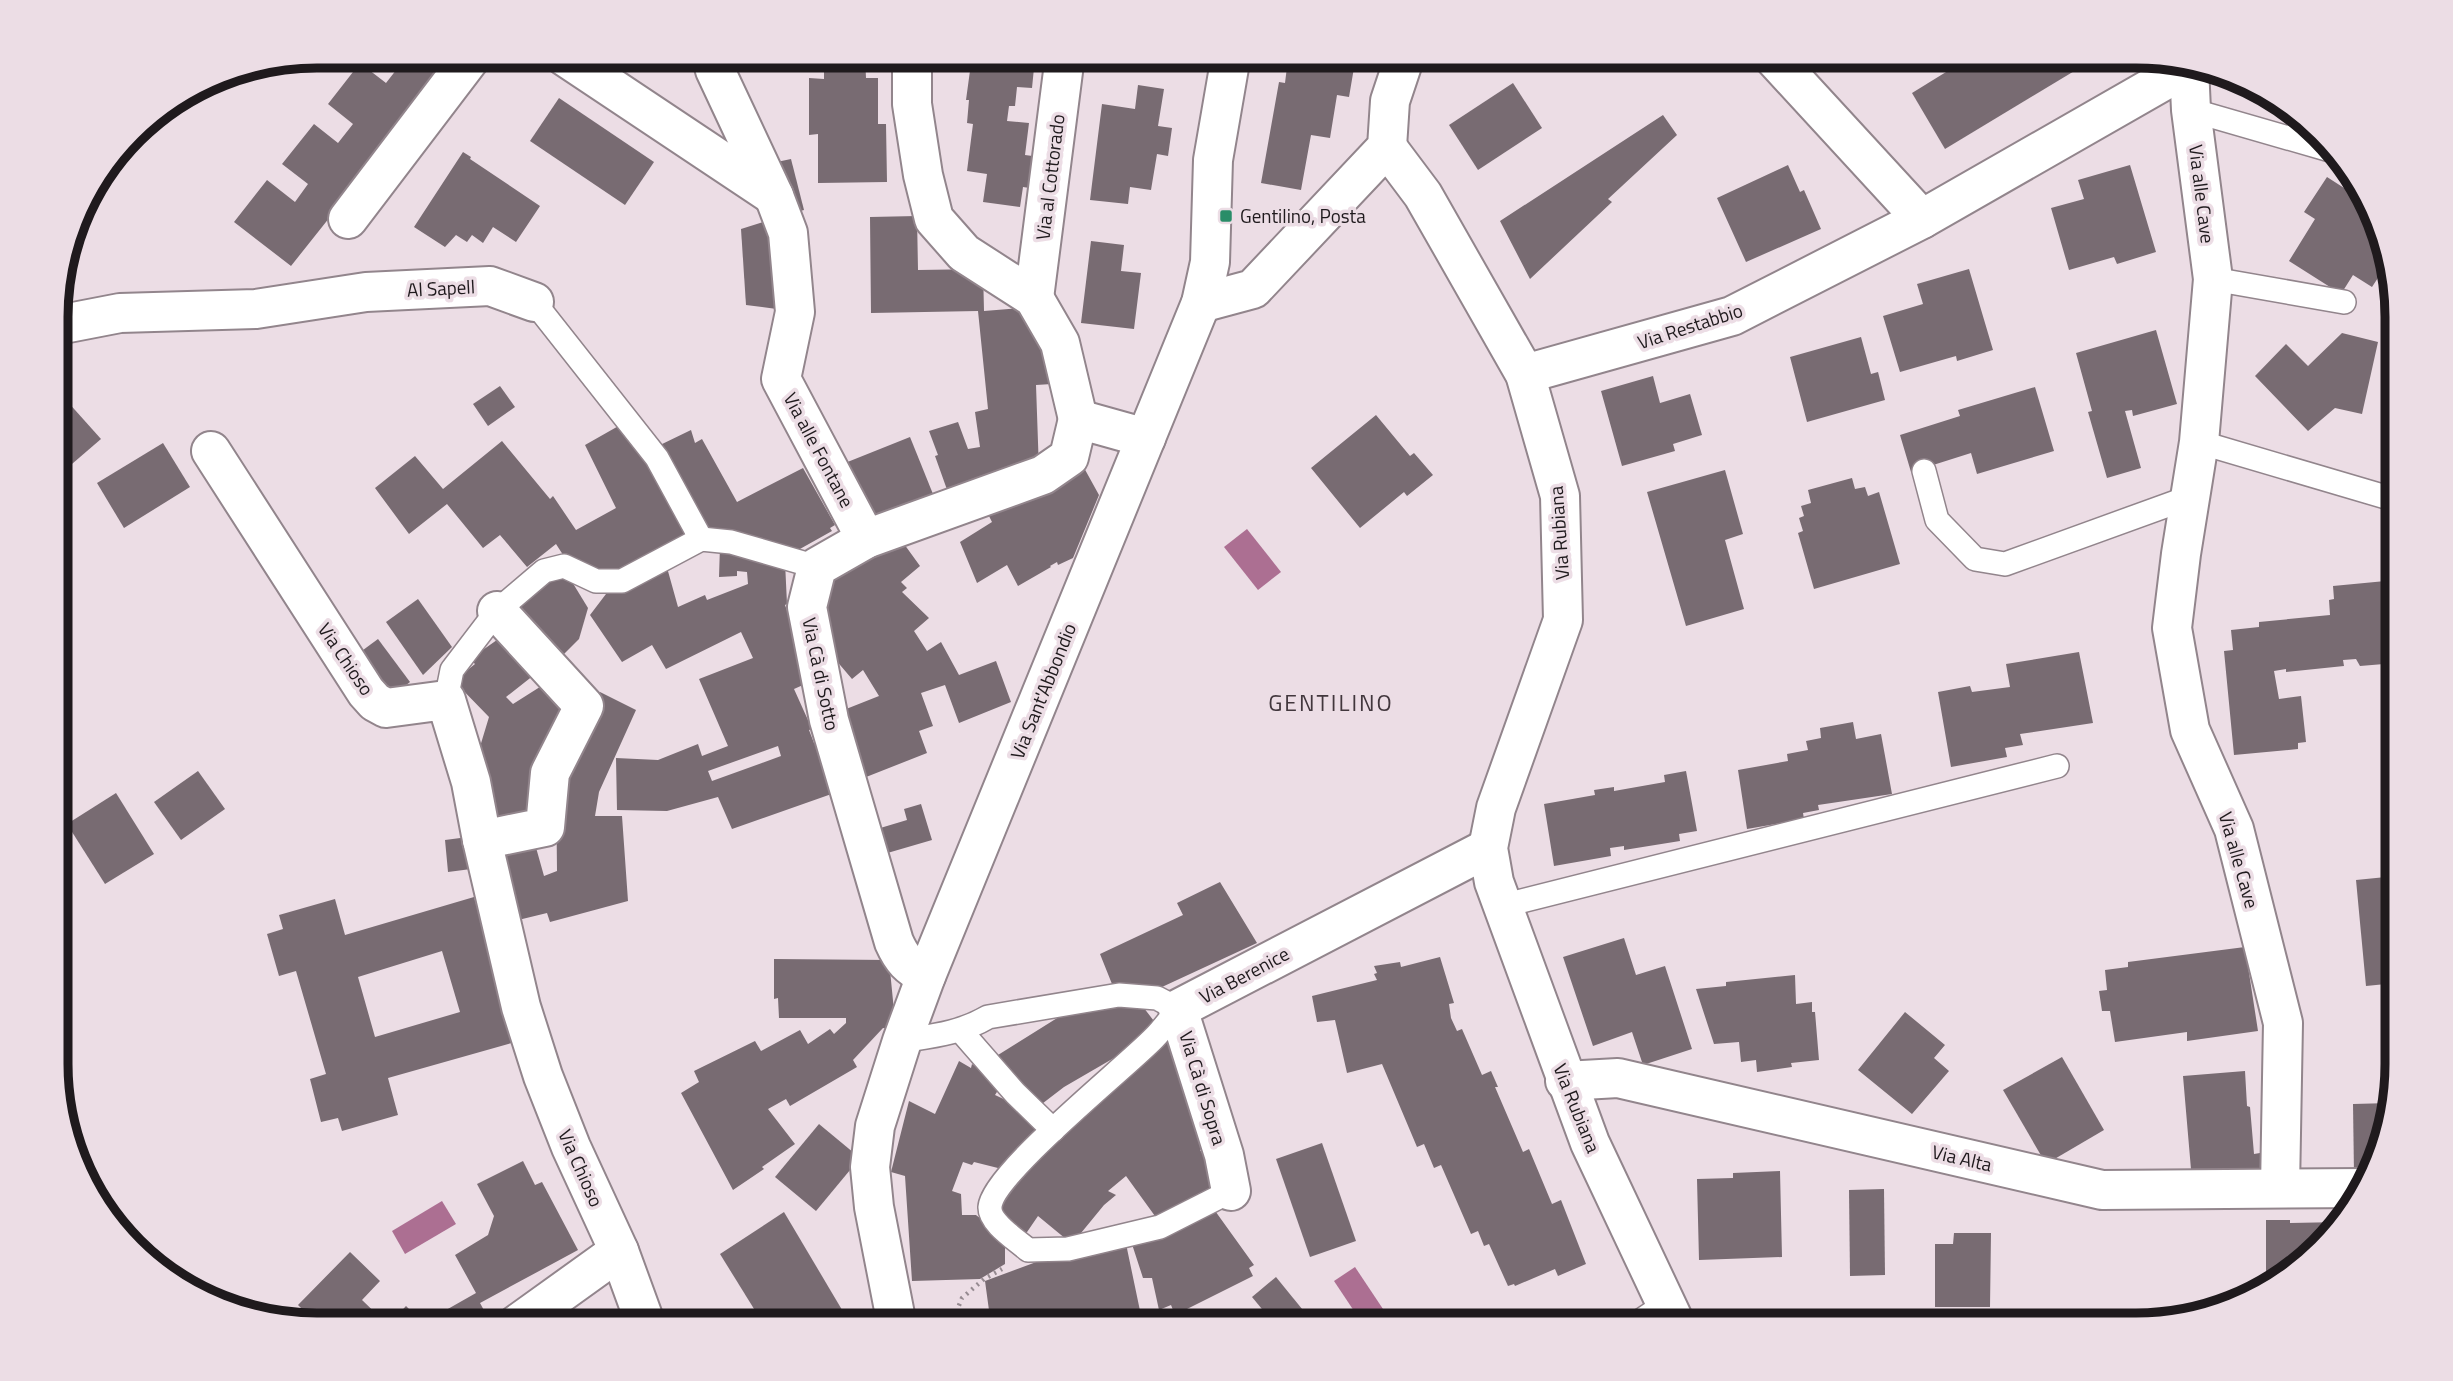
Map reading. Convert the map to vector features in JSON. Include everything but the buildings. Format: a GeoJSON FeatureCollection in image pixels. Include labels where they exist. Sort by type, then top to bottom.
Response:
{"type":"FeatureCollection","features":[{"type":"Feature","properties":{"kind":"street"},"geometry":{"type":"LineString","coordinates":[[348,219],[463,68]]}},
{"type":"Feature","properties":{"kind":"street"},"geometry":{"type":"LineString","coordinates":[[583,68],[774,196]]}},
{"type":"Feature","properties":{"kind":"street","name":"Via alle Fontane"},"geometry":{"type":"LineString","coordinates":[[714,68],[774,196],[788,233],[795,312],[781,379],[866,539]]}},
{"type":"Feature","properties":{"kind":"street"},"geometry":{"type":"LineString","coordinates":[[817,567],[866,539],[1043,475],[1069,457],[1078,419],[1060,343],[1034,298],[964,253],[934,219],[923,175],[912,104],[912,68]]}},
{"type":"Feature","properties":{"kind":"street","name":"Via al Cottorado"},"geometry":{"type":"LineString","coordinates":[[1034,298],[1063,68]]}},
{"type":"Feature","properties":{"kind":"street","name":"Via Sant'Abbondio"},"geometry":{"type":"LineString","coordinates":[[895,1313],[874,1207],[870,1167],[875,1126],[926,976],[1201,303],[1210,262],[1213,160],[1229,68]]}},
{"type":"Feature","properties":{"kind":"street"},"geometry":{"type":"LineString","coordinates":[[1201,303],[1253,289],[1387,147],[1390,101],[1401,68]]}},
{"type":"Feature","properties":{"kind":"street"},"geometry":{"type":"LineString","coordinates":[[1783,68],[1922,219]]}},
{"type":"Feature","properties":{"kind":"street","name":"Via Restabbio"},"geometry":{"type":"LineString","coordinates":[[1525,374],[1732,316],[1922,219],[2180,72]]}},
{"type":"Feature","properties":{"kind":"street","name":"Via alle Cave"},"geometry":{"type":"LineString","coordinates":[[2191,75],[2191,110],[2213,279],[2199,442],[2172,628],[2190,730],[2234,829],[2283,1023],[2280,1188]]}},
{"type":"Feature","properties":{"kind":"street","name":"Via Rubiana"},"geometry":{"type":"LineString","coordinates":[[1387,147],[1423,195],[1525,374],[1560,496],[1563,620],[1496,808],[1488,848],[1494,882],[1565,1081],[1590,1143],[1671,1313]]}},
{"type":"Feature","properties":{"kind":"street","name":"Al Sapell"},"geometry":{"type":"LineString","coordinates":[[68,323],[120,313],[256,309],[366,292],[489,286],[534,302]]}},
{"type":"Feature","properties":{"kind":"street"},"geometry":{"type":"LineString","coordinates":[[1078,419],[1146,438]]}},
{"type":"Feature","properties":{"kind":"street","name":"Via Chioso"},"geometry":{"type":"LineString","coordinates":[[211,451],[375,702],[386,708],[446,700],[471,782],[521,1007],[542,1076],[619,1251],[642,1313]]}},
{"type":"Feature","properties":{"kind":"street","name":"Via Cà di Sotto"},"geometry":{"type":"LineString","coordinates":[[817,567],[807,607],[829,720],[894,942],[901,958],[909,967],[926,976]]}},
{"type":"Feature","properties":{"kind":"street"},"geometry":{"type":"LineString","coordinates":[[482,840],[545,827],[550,773],[584,706],[497,611]]}},
{"type":"Feature","properties":{"kind":"street","name":"Via Berenice"},"geometry":{"type":"LineString","coordinates":[[1178,1009],[1488,848]]}},
{"type":"Feature","properties":{"kind":"street","name":"Via Cà di Sopra"},"geometry":{"type":"LineString","coordinates":[[1178,1009],[1224,1155],[1231,1191]]}},
{"type":"Feature","properties":{"kind":"street","name":"Via Alta"},"geometry":{"type":"LineString","coordinates":[[1565,1081],[1618,1078],[2102,1190],[2351,1188]]}},
{"type":"Feature","properties":{"kind":"street"},"geometry":{"type":"LineString","coordinates":[[533,1313],[619,1251]]}},
{"type":"Feature","properties":{"kind":"lane","name":"Via alle Cave"},"geometry":{"type":"LineString","coordinates":[[2191,110],[2317,146]]}},
{"type":"Feature","properties":{"kind":"lane"},"geometry":{"type":"LineString","coordinates":[[2213,279],[2344,302]]}},
{"type":"Feature","properties":{"kind":"lane","name":"Al Sapell"},"geometry":{"type":"LineString","coordinates":[[534,302],[657,458],[701,539]]}},
{"type":"Feature","properties":{"kind":"lane"},"geometry":{"type":"LineString","coordinates":[[2199,442],[2384,497]]}},
{"type":"Feature","properties":{"kind":"lane"},"geometry":{"type":"LineString","coordinates":[[1924,471],[1937,520],[1975,559],[2005,564],[2190,497]]}},
{"type":"Feature","properties":{"kind":"lane"},"geometry":{"type":"LineString","coordinates":[[446,700],[452,670],[497,611],[544,571],[564,566],[596,581],[622,581],[701,539],[731,542],[817,567]]}},
{"type":"Feature","properties":{"kind":"lane"},"geometry":{"type":"LineString","coordinates":[[1502,906],[2057,766]]}},
{"type":"Feature","properties":{"kind":"lane","name":"Via Berenice"},"geometry":{"type":"LineString","coordinates":[[902,1041],[960,1030],[988,1017],[1119,995],[1157,998],[1178,1009]]}},
{"type":"Feature","properties":{"kind":"lane","name":"Via Cà di Sopra"},"geometry":{"type":"LineString","coordinates":[[1178,1009],[1154,1038],[1032,1149],[992,1197],[989,1209],[992,1218],[1028,1250],[1068,1249],[1160,1227],[1231,1191]]}},
{"type":"Feature","properties":{"kind":"lane"},"geometry":{"type":"LineString","coordinates":[[960,1030],[1015,1093],[1053,1130]]}},
{"type":"Feature","properties":{"kind":"path"},"geometry":{"type":"LineString","coordinates":[[956,1313],[962,1297],[1028,1250]]}},
{"type":"Feature","properties":{"kind":"shaded area"},"geometry":{"type":"Polygon","coordinates":[[[1247,529],[1281,572],[1258,590],[1224,547],[1247,529]]]}},
{"type":"Feature","properties":{"kind":"shaded area"},"geometry":{"type":"Polygon","coordinates":[[[442,1201],[456,1224],[405,1254],[392,1231],[442,1201]]]}},
{"type":"Feature","properties":{"kind":"shaded area"},"geometry":{"type":"Polygon","coordinates":[[[1355,1267],[1383,1309],[1377,1313],[1355,1313],[1334,1281],[1355,1267]]]}},
{"type":"Feature","properties":{"kind":"place","name":"Gentilino, Posta"},"geometry":{"type":"Point","coordinates":[1226,216]}},
{"type":"Feature","properties":{"kind":"district","name":"GENTILINO"},"geometry":{"type":"Point","coordinates":[1331,703]}}]}
